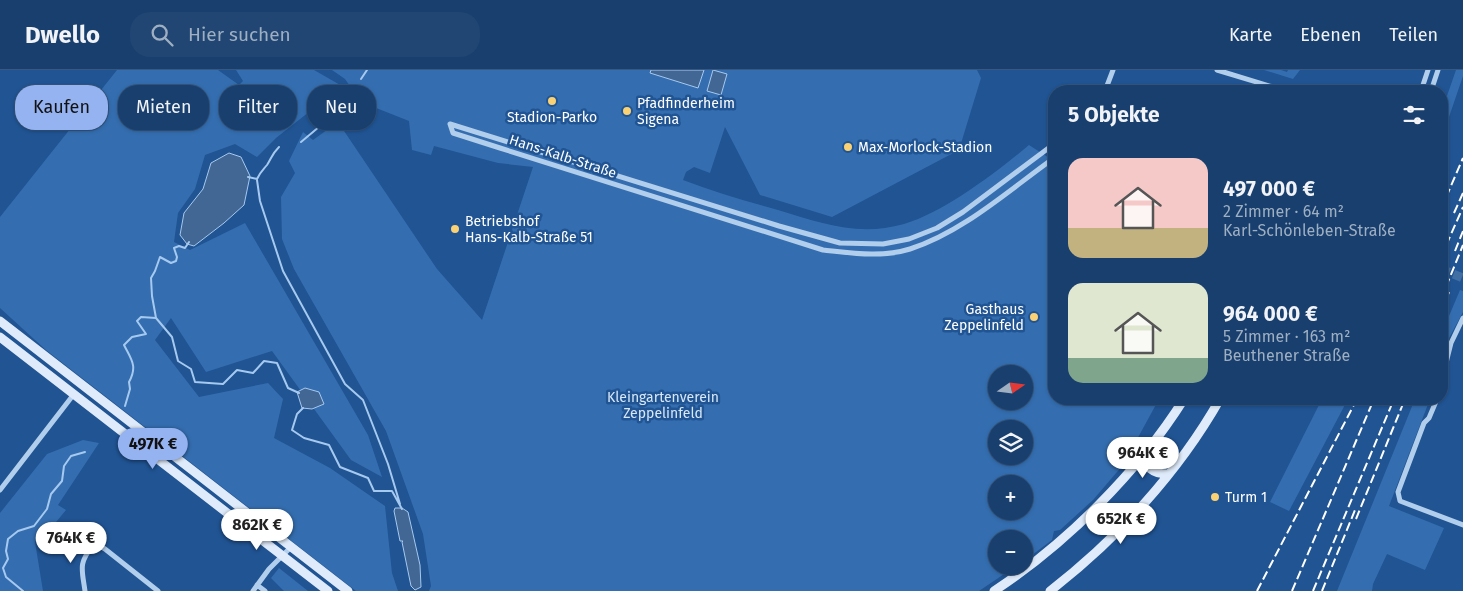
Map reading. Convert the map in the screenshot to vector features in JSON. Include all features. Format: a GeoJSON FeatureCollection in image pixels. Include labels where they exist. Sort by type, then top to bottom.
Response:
{"type":"FeatureCollection","features":[{"type":"Feature","properties":{"kind":"main road"},"geometry":{"type":"LineString","coordinates":[[0,322],[348,591]]}},
{"type":"Feature","properties":{"kind":"main road"},"geometry":{"type":"LineString","coordinates":[[0,337],[328,591]]}},
{"type":"Feature","properties":{"kind":"main road"},"geometry":{"type":"LineString","coordinates":[[74,394],[86,388]]}},
{"type":"Feature","properties":{"kind":"main road"},"geometry":{"type":"LineString","coordinates":[[994,591],[1034,562],[1083,520],[1143,454],[1180,405]]}},
{"type":"Feature","properties":{"kind":"main road"},"geometry":{"type":"LineString","coordinates":[[1050,591],[1112,537],[1168,474],[1216,405]]}},
{"type":"Feature","properties":{"kind":"main road"},"geometry":{"type":"LineString","coordinates":[[1143,454],[1146,464],[1151,470],[1168,474]]}},
{"type":"Feature","properties":{"kind":"street"},"geometry":{"type":"LineString","coordinates":[[1107,85],[1113,70]]}},
{"type":"Feature","properties":{"kind":"street"},"geometry":{"type":"LineString","coordinates":[[1217,70],[1266,85]]}},
{"type":"Feature","properties":{"kind":"street"},"geometry":{"type":"LineString","coordinates":[[1424,85],[1428,70]]}},
{"type":"Feature","properties":{"kind":"street"},"geometry":{"type":"LineString","coordinates":[[1433,85],[1438,70]]}},
{"type":"Feature","properties":{"kind":"street","name":"Hans-Kalb-Straße"},"geometry":{"type":"LineString","coordinates":[[1048,148],[963,212],[937,228],[909,239],[883,244],[840,243],[450,124],[453,133],[695,210],[823,250],[860,254],[881,254],[909,250],[954,230],[1048,162]]}},
{"type":"Feature","properties":{"kind":"street"},"geometry":{"type":"LineString","coordinates":[[695,210],[698,200]]}},
{"type":"Feature","properties":{"kind":"street"},"geometry":{"type":"LineString","coordinates":[[963,212],[969,220]]}},
{"type":"Feature","properties":{"kind":"street"},"geometry":{"type":"LineString","coordinates":[[1448,354],[1463,318]]}},
{"type":"Feature","properties":{"kind":"street"},"geometry":{"type":"LineString","coordinates":[[0,490],[74,394]]}},
{"type":"Feature","properties":{"kind":"street"},"geometry":{"type":"LineString","coordinates":[[1434,405],[1429,418],[1424,423],[1398,492],[1400,501],[1463,525]]}},
{"type":"Feature","properties":{"kind":"street"},"geometry":{"type":"LineString","coordinates":[[85,591],[81,564],[92,545],[98,545],[105,549],[158,591]]}},
{"type":"Feature","properties":{"kind":"street"},"geometry":{"type":"LineString","coordinates":[[252,591],[291,547]]}},
{"type":"Feature","properties":{"kind":"street"},"geometry":{"type":"LineString","coordinates":[[257,585],[265,591]]}},
{"type":"Feature","properties":{"kind":"green space"},"geometry":{"type":"Polygon","coordinates":[[[117,70],[218,70],[239,85],[219,85],[219,130],[286,130],[257,157],[235,144],[205,155],[195,189],[178,213],[174,242],[190,250],[245,223],[368,435],[382,477],[351,460],[272,351],[206,372],[171,318],[155,340],[199,397],[268,383],[283,399],[274,438],[330,468],[385,506],[392,573],[398,591],[356,591],[46,350],[0,308],[0,217],[69,130],[108,130],[108,85],[105,85],[117,70]]]}},
{"type":"Feature","properties":{"kind":"green space"},"geometry":{"type":"Polygon","coordinates":[[[236,70],[314,70],[340,85],[307,85],[307,114],[297,121],[297,85],[239,85],[243,81],[236,70]]]}},
{"type":"Feature","properties":{"kind":"green space","name":"Kleingartenverein Zeppelinfeld"},"geometry":{"type":"Polygon","coordinates":[[[332,70],[977,70],[981,78],[959,150],[832,217],[760,195],[725,127],[710,173],[694,167],[686,172],[683,180],[825,224],[855,229],[887,228],[919,219],[935,211],[986,179],[1029,145],[1048,157],[1048,405],[1156,405],[1123,465],[1093,500],[1060,530],[1054,531],[1052,540],[1033,554],[1033,530],[988,530],[988,575],[1003,575],[979,591],[429,591],[431,586],[423,534],[386,431],[294,269],[282,239],[281,197],[295,173],[289,161],[303,132],[313,140],[327,130],[343,130],[437,269],[482,320],[533,167],[498,163],[434,146],[431,155],[412,150],[409,121],[376,108],[376,85],[349,85],[345,79],[332,70]]]}},
{"type":"Feature","properties":{"kind":"green space"},"geometry":{"type":"Polygon","coordinates":[[[1264,70],[1287,72],[1288,70],[1300,70],[1293,79],[1264,70]]]}},
{"type":"Feature","properties":{"kind":"green space"},"geometry":{"type":"Polygon","coordinates":[[[1456,70],[1463,70],[1463,76],[1449,117],[1448,93],[1456,70]]]}},
{"type":"Feature","properties":{"kind":"green space"},"geometry":{"type":"Polygon","coordinates":[[[1460,290],[1463,291],[1463,312],[1448,340],[1448,318],[1460,290]]]}},
{"type":"Feature","properties":{"kind":"green space"},"geometry":{"type":"Polygon","coordinates":[[[1319,405],[1345,405],[1289,511],[1270,502],[1319,405]]]}},
{"type":"Feature","properties":{"kind":"green space"},"geometry":{"type":"Polygon","coordinates":[[[1413,405],[1428,405],[1389,506],[1444,528],[1425,570],[1387,554],[1373,584],[1372,591],[1337,591],[1413,405]]]}},
{"type":"Feature","properties":{"kind":"green space"},"geometry":{"type":"Polygon","coordinates":[[[83,440],[99,443],[58,505],[66,510],[52,527],[45,528],[35,542],[43,591],[0,591],[0,513],[47,454],[83,440]]]}},
{"type":"Feature","properties":{"kind":"green space"},"geometry":{"type":"Polygon","coordinates":[[[279,568],[308,591],[284,591],[271,578],[279,568]]]}},
{"type":"Feature","properties":{"kind":"shaded area"},"geometry":{"type":"Polygon","coordinates":[[[651,70],[704,70],[698,88],[650,73],[651,70]]]}},
{"type":"Feature","properties":{"kind":"shaded area"},"geometry":{"type":"Polygon","coordinates":[[[713,70],[727,74],[721,95],[707,91],[713,70]]]}},
{"type":"Feature","properties":{"kind":"shaded area"},"geometry":{"type":"Polygon","coordinates":[[[229,153],[241,157],[250,176],[244,205],[194,246],[187,244],[180,235],[184,213],[203,189],[211,163],[229,153]]]}},
{"type":"Feature","properties":{"kind":"shaded area"},"geometry":{"type":"Polygon","coordinates":[[[305,388],[319,392],[324,404],[312,409],[302,408],[297,392],[305,388]]]}},
{"type":"Feature","properties":{"kind":"shaded area"},"geometry":{"type":"Polygon","coordinates":[[[395,508],[402,508],[408,512],[420,565],[421,587],[415,590],[411,586],[403,541],[400,541],[395,508]]]}},
{"type":"Feature","properties":{"kind":"waterway"},"geometry":{"type":"LineString","coordinates":[[361,79],[367,70]]}},
{"type":"Feature","properties":{"kind":"waterway"},"geometry":{"type":"LineString","coordinates":[[301,142],[315,130]]}},
{"type":"Feature","properties":{"kind":"waterway"},"geometry":{"type":"LineString","coordinates":[[248,177],[257,179],[279,147]]}},
{"type":"Feature","properties":{"kind":"waterway"},"geometry":{"type":"LineString","coordinates":[[257,180],[260,201],[283,271],[345,384],[363,400],[388,464],[400,504]]}},
{"type":"Feature","properties":{"kind":"waterway"},"geometry":{"type":"LineString","coordinates":[[189,242],[185,248],[179,246],[174,248],[177,257],[176,261],[171,263],[160,257],[151,278],[156,318],[172,337],[178,361],[191,369],[195,382],[223,384],[237,370],[253,373],[264,361],[277,363],[288,388],[299,393]]}},
{"type":"Feature","properties":{"kind":"waterway"},"geometry":{"type":"LineString","coordinates":[[125,406],[133,367],[124,345],[132,337],[146,334],[137,321],[141,317],[156,318]]}},
{"type":"Feature","properties":{"kind":"waterway"},"geometry":{"type":"LineString","coordinates":[[303,408],[297,414],[292,430],[304,438],[329,445],[340,467],[368,478],[374,491],[392,491],[402,509]]}},
{"type":"Feature","properties":{"kind":"waterway"},"geometry":{"type":"LineString","coordinates":[[23,591],[6,577],[3,568],[8,559],[6,551],[8,539],[18,531],[34,526],[47,509],[51,494],[62,481],[64,466],[71,456],[85,452]]}},
{"type":"Feature","properties":{"kind":"tunnel"},"geometry":{"type":"LineString","coordinates":[[1448,272],[1463,278]]}},
{"type":"Feature","properties":{"kind":"railway"},"geometry":{"type":"LineString","coordinates":[[1448,193],[1463,158]]}},
{"type":"Feature","properties":{"kind":"railway"},"geometry":{"type":"LineString","coordinates":[[1454,213],[1463,193]]}},
{"type":"Feature","properties":{"kind":"railway"},"geometry":{"type":"LineString","coordinates":[[1448,241],[1463,207]]}},
{"type":"Feature","properties":{"kind":"railway"},"geometry":{"type":"LineString","coordinates":[[1455,251],[1463,231]]}},
{"type":"Feature","properties":{"kind":"railway"},"geometry":{"type":"LineString","coordinates":[[1448,282],[1463,245]]}},
{"type":"Feature","properties":{"kind":"railway"},"geometry":{"type":"LineString","coordinates":[[1257,591],[1354,405]]}},
{"type":"Feature","properties":{"kind":"railway"},"geometry":{"type":"LineString","coordinates":[[1292,591],[1371,405]]}},
{"type":"Feature","properties":{"kind":"railway"},"geometry":{"type":"LineString","coordinates":[[1313,591],[1391,405]]}},
{"type":"Feature","properties":{"kind":"railway"},"geometry":{"type":"LineString","coordinates":[[1356,519],[1403,405]]}},
{"type":"Feature","properties":{"kind":"railway"},"geometry":{"type":"LineString","coordinates":[[1322,591],[1355,510]]}},
{"type":"Feature","properties":{"kind":"place","name":"Stadion-Parko"},"geometry":{"type":"Point","coordinates":[552,101]}},
{"type":"Feature","properties":{"kind":"place","name":"Pfadfinderheim Sigena"},"geometry":{"type":"Point","coordinates":[627,111]}},
{"type":"Feature","properties":{"kind":"place","name":"Max-Morlock-Stadion"},"geometry":{"type":"Point","coordinates":[848,147]}},
{"type":"Feature","properties":{"kind":"place","name":"Betriebshof Hans-Kalb-Straße 51"},"geometry":{"type":"Point","coordinates":[455,229]}},
{"type":"Feature","properties":{"kind":"place","name":"Gasthaus Zeppelinfeld"},"geometry":{"type":"Point","coordinates":[1034,317]}},
{"type":"Feature","properties":{"kind":"place","name":"Turm 1"},"geometry":{"type":"Point","coordinates":[1215,497]}}]}
